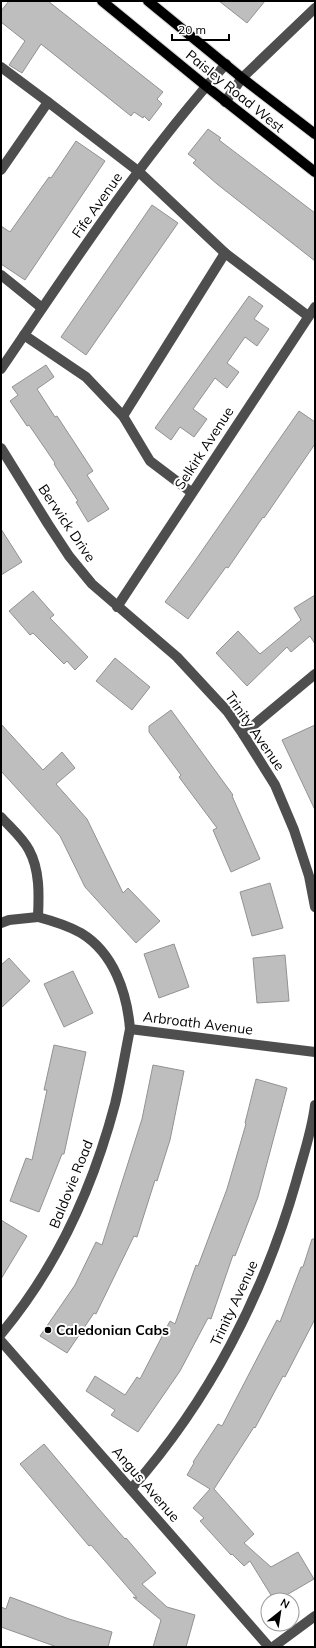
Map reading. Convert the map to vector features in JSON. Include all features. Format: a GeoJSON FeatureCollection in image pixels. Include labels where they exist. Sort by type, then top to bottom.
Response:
{"type":"FeatureCollection","features":[{"type":"Feature","properties":{"kind":"main road","name":"Paisley Road West"},"geometry":{"type":"LineString","coordinates":[[102,1],[225,102],[315,172]]}},
{"type":"Feature","properties":{"kind":"main road","name":"Paisley Road West"},"geometry":{"type":"LineString","coordinates":[[148,1],[242,78],[315,134]]}},
{"type":"Feature","properties":{"kind":"street"},"geometry":{"type":"LineString","coordinates":[[225,102],[242,78],[315,8]]}},
{"type":"Feature","properties":{"kind":"street","name":"Fife Avenue"},"geometry":{"type":"LineString","coordinates":[[1,369],[138,171],[206,86],[226,64]]}},
{"type":"Feature","properties":{"kind":"street"},"geometry":{"type":"LineString","coordinates":[[1,68],[138,171],[225,253],[308,316]]}},
{"type":"Feature","properties":{"kind":"street"},"geometry":{"type":"LineString","coordinates":[[1,170],[48,102]]}},
{"type":"Feature","properties":{"kind":"street"},"geometry":{"type":"LineString","coordinates":[[123,416],[225,253]]}},
{"type":"Feature","properties":{"kind":"street"},"geometry":{"type":"LineString","coordinates":[[1,275],[42,308]]}},
{"type":"Feature","properties":{"kind":"street","name":"Selkirk Avenue"},"geometry":{"type":"LineString","coordinates":[[117,607],[191,492],[315,307]]}},
{"type":"Feature","properties":{"kind":"street"},"geometry":{"type":"LineString","coordinates":[[24,335],[86,377],[123,416],[150,461],[191,492]]}},
{"type":"Feature","properties":{"kind":"street","name":"Berwick Drive"},"geometry":{"type":"LineString","coordinates":[[1,448],[69,556],[92,584],[117,607]]}},
{"type":"Feature","properties":{"kind":"street","name":"Trinity Avenue"},"geometry":{"type":"LineString","coordinates":[[117,607],[177,657],[227,711],[243,734],[275,785],[294,830],[309,876],[315,907]]}},
{"type":"Feature","properties":{"kind":"street"},"geometry":{"type":"LineString","coordinates":[[243,734],[315,674]]}},
{"type":"Feature","properties":{"kind":"street"},"geometry":{"type":"LineString","coordinates":[[1,817],[29,850],[35,865],[39,889],[38,917],[9,920],[1,923]]}},
{"type":"Feature","properties":{"kind":"street","name":"Arbroath Avenue"},"geometry":{"type":"LineString","coordinates":[[38,917],[62,924],[83,934],[100,949],[114,968],[123,988],[129,1012],[130,1029],[315,1052]]}},
{"type":"Feature","properties":{"kind":"street","name":"Baldovie Road"},"geometry":{"type":"LineString","coordinates":[[1,1334],[41,1280],[61,1246],[80,1205],[107,1132],[115,1102],[130,1029]]}},
{"type":"Feature","properties":{"kind":"street","name":"Trinity Avenue"},"geometry":{"type":"LineString","coordinates":[[132,1489],[155,1462],[187,1418],[224,1358],[254,1297],[276,1245],[290,1203],[312,1124],[315,1105]]}},
{"type":"Feature","properties":{"kind":"street","name":"Angus Avenue"},"geometry":{"type":"LineString","coordinates":[[1,1341],[269,1647]]}},
{"type":"Feature","properties":{"kind":"street"},"geometry":{"type":"LineString","coordinates":[[273,1647],[315,1616]]}},
{"type":"Feature","properties":{"kind":"building"},"geometry":{"type":"Polygon","coordinates":[[[9,1],[48,1],[163,92],[157,99],[162,104],[149,121],[144,116],[143,118],[134,112],[131,116],[41,44],[22,73],[9,65],[25,41],[1,22],[1,11],[9,1]]]}},
{"type":"Feature","properties":{"kind":"building"},"geometry":{"type":"Polygon","coordinates":[[[219,1],[265,1],[247,23],[219,1]]]}},
{"type":"Feature","properties":{"kind":"building"},"geometry":{"type":"Polygon","coordinates":[[[208,129],[221,138],[219,140],[315,213],[315,261],[217,184],[193,163],[196,160],[188,154],[208,129]]]}},
{"type":"Feature","properties":{"kind":"building"},"geometry":{"type":"Polygon","coordinates":[[[76,141],[105,161],[25,280],[1,264],[1,226],[10,232],[49,177],[51,178],[76,141]]]}},
{"type":"Feature","properties":{"kind":"building"},"geometry":{"type":"Polygon","coordinates":[[[152,205],[178,223],[86,355],[61,337],[152,205]]]}},
{"type":"Feature","properties":{"kind":"building"},"geometry":{"type":"Polygon","coordinates":[[[249,296],[263,306],[254,319],[269,329],[257,346],[245,337],[227,363],[239,372],[227,388],[215,378],[193,409],[207,419],[194,437],[180,427],[171,440],[155,428],[249,296]]]}},
{"type":"Feature","properties":{"kind":"building"},"geometry":{"type":"Polygon","coordinates":[[[46,365],[54,377],[37,389],[55,417],[57,416],[93,471],[87,475],[109,509],[88,522],[76,502],[78,501],[54,464],[55,463],[29,425],[27,426],[10,401],[18,395],[12,387],[46,365]]]}},
{"type":"Feature","properties":{"kind":"building"},"geometry":{"type":"Polygon","coordinates":[[[299,411],[315,422],[315,444],[228,568],[226,567],[188,619],[165,602],[299,411]]]}},
{"type":"Feature","properties":{"kind":"building"},"geometry":{"type":"Polygon","coordinates":[[[1,529],[22,562],[1,575],[1,529]]]}},
{"type":"Feature","properties":{"kind":"building"},"geometry":{"type":"Polygon","coordinates":[[[33,591],[54,615],[50,618],[88,657],[75,670],[67,661],[64,664],[33,633],[30,635],[9,611],[33,591]]]}},
{"type":"Feature","properties":{"kind":"building"},"geometry":{"type":"Polygon","coordinates":[[[315,595],[315,644],[310,636],[291,652],[287,647],[247,686],[216,653],[238,631],[260,654],[301,620],[294,608],[315,595]]]}},
{"type":"Feature","properties":{"kind":"building"},"geometry":{"type":"Polygon","coordinates":[[[115,658],[150,687],[132,710],[96,681],[115,658]]]}},
{"type":"Feature","properties":{"kind":"building"},"geometry":{"type":"Polygon","coordinates":[[[171,710],[233,795],[232,796],[260,859],[231,872],[213,830],[217,828],[179,777],[181,775],[149,732],[149,726],[171,710]]]}},
{"type":"Feature","properties":{"kind":"building"},"geometry":{"type":"Polygon","coordinates":[[[1,724],[43,770],[62,752],[75,768],[56,784],[87,819],[123,893],[128,888],[160,921],[136,943],[85,887],[60,836],[1,771],[1,724]]]}},
{"type":"Feature","properties":{"kind":"building"},"geometry":{"type":"Polygon","coordinates":[[[315,725],[315,810],[282,740],[315,725]]]}},
{"type":"Feature","properties":{"kind":"building"},"geometry":{"type":"Polygon","coordinates":[[[270,883],[283,928],[252,936],[240,892],[270,883]]]}},
{"type":"Feature","properties":{"kind":"building"},"geometry":{"type":"Polygon","coordinates":[[[174,944],[189,987],[159,998],[144,954],[174,944]]]}},
{"type":"Feature","properties":{"kind":"building"},"geometry":{"type":"Polygon","coordinates":[[[285,955],[289,1001],[257,1003],[253,958],[285,955]]]}},
{"type":"Feature","properties":{"kind":"building"},"geometry":{"type":"Polygon","coordinates":[[[9,958],[30,981],[1,1008],[1,965],[9,958]]]}},
{"type":"Feature","properties":{"kind":"building"},"geometry":{"type":"Polygon","coordinates":[[[73,971],[93,1013],[64,1027],[44,984],[73,971]]]}},
{"type":"Feature","properties":{"kind":"building"},"geometry":{"type":"Polygon","coordinates":[[[54,1045],[86,1052],[64,1154],[62,1154],[39,1212],[10,1201],[26,1158],[32,1160],[47,1090],[44,1090],[54,1045]]]}},
{"type":"Feature","properties":{"kind":"building"},"geometry":{"type":"Polygon","coordinates":[[[153,1065],[184,1071],[170,1140],[157,1181],[155,1180],[137,1237],[134,1236],[96,1314],[94,1313],[67,1353],[40,1336],[75,1285],[96,1242],[102,1245],[142,1119],[153,1065]]]}},
{"type":"Feature","properties":{"kind":"building"},"geometry":{"type":"Polygon","coordinates":[[[256,1079],[287,1088],[258,1197],[235,1256],[233,1255],[211,1319],[208,1318],[180,1371],[138,1432],[111,1415],[115,1410],[86,1391],[95,1376],[125,1395],[137,1377],[140,1379],[170,1321],[175,1324],[196,1265],[198,1266],[227,1189],[246,1124],[256,1079]]]}},
{"type":"Feature","properties":{"kind":"building"},"geometry":{"type":"Polygon","coordinates":[[[1,1220],[27,1236],[1,1279],[1,1220]]]}},
{"type":"Feature","properties":{"kind":"building"},"geometry":{"type":"Polygon","coordinates":[[[312,1239],[315,1239],[315,1319],[285,1377],[283,1376],[255,1428],[254,1427],[214,1489],[254,1534],[244,1543],[271,1567],[298,1552],[314,1579],[292,1592],[269,1592],[250,1561],[244,1566],[232,1554],[231,1555],[200,1521],[204,1518],[193,1508],[210,1489],[187,1475],[194,1463],[193,1462],[218,1424],[222,1426],[277,1320],[280,1322],[301,1267],[303,1267],[312,1239]]]}},
{"type":"Feature","properties":{"kind":"building"},"geometry":{"type":"Polygon","coordinates":[[[44,1444],[156,1573],[142,1584],[167,1607],[195,1615],[186,1647],[153,1647],[161,1620],[133,1597],[137,1598],[91,1545],[89,1546],[20,1464],[44,1444]]]}},
{"type":"Feature","properties":{"kind":"building"},"geometry":{"type":"Polygon","coordinates":[[[10,1597],[69,1619],[112,1632],[108,1647],[57,1647],[1,1627],[1,1607],[6,1609],[10,1597]]]}},
{"type":"Feature","properties":{"kind":"place","name":"Caledonian Cabs"},"geometry":{"type":"Point","coordinates":[48,1330]}}]}
